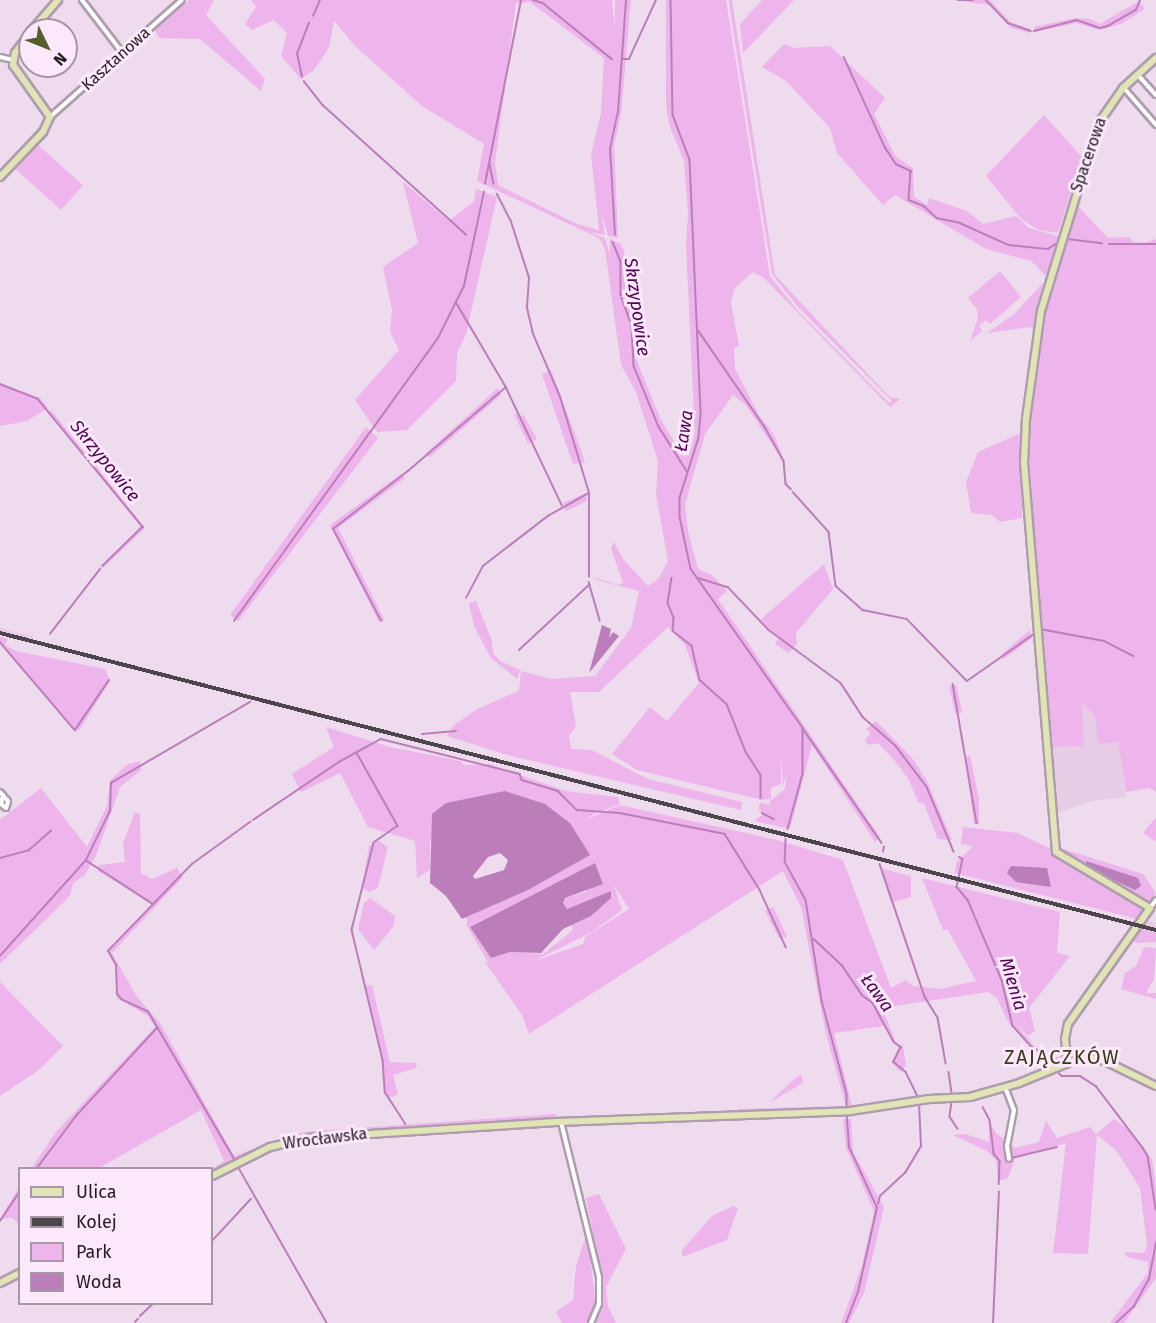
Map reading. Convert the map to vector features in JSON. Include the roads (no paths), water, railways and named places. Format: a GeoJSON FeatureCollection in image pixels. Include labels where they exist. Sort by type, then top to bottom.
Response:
{"type":"FeatureCollection","features":[{"type":"Feature","properties":{"kind":"street"},"geometry":{"type":"LineString","coordinates":[[42,18],[58,0]]}},
{"type":"Feature","properties":{"kind":"street"},"geometry":{"type":"LineString","coordinates":[[82,0],[121,51]]}},
{"type":"Feature","properties":{"kind":"street","name":"Kasztanowa"},"geometry":{"type":"LineString","coordinates":[[50,117],[121,51],[182,0]]}},
{"type":"Feature","properties":{"kind":"street"},"geometry":{"type":"LineString","coordinates":[[13,60],[18,52]]}},
{"type":"Feature","properties":{"kind":"street"},"geometry":{"type":"LineString","coordinates":[[0,57],[13,60],[50,117],[43,132],[0,177]]}},
{"type":"Feature","properties":{"kind":"street","name":"Spacerowa"},"geometry":{"type":"LineString","coordinates":[[1150,908],[1056,852],[1036,633],[1024,464],[1026,419],[1041,311],[1098,123],[1123,87],[1156,58]]}},
{"type":"Feature","properties":{"kind":"street"},"geometry":{"type":"LineString","coordinates":[[1137,73],[1156,95]]}},
{"type":"Feature","properties":{"kind":"street"},"geometry":{"type":"LineString","coordinates":[[1123,87],[1156,125]]}},
{"type":"Feature","properties":{"kind":"street"},"geometry":{"type":"LineString","coordinates":[[1156,900],[1068,1024],[1065,1039],[1068,1061],[1083,1057],[1105,1061],[1156,1086]]}},
{"type":"Feature","properties":{"kind":"street","name":"Wrocławska"},"geometry":{"type":"LineString","coordinates":[[213,1176],[294,1140],[561,1122],[850,1112],[929,1099],[970,1097],[1005,1088],[1068,1061]]}},
{"type":"Feature","properties":{"kind":"street"},"geometry":{"type":"LineString","coordinates":[[1005,1088],[1014,1110],[1007,1146],[1009,1159]]}},
{"type":"Feature","properties":{"kind":"street"},"geometry":{"type":"LineString","coordinates":[[561,1122],[599,1277],[599,1304],[591,1323]]}},
{"type":"Feature","properties":{"kind":"street"},"geometry":{"type":"LineString","coordinates":[[0,1283],[18,1274]]}},
{"type":"Feature","properties":{"kind":"water"},"geometry":{"type":"Polygon","coordinates":[[[602,625],[611,629],[609,638],[613,632],[619,636],[589,673],[602,625]]]}},
{"type":"Feature","properties":{"kind":"water"},"geometry":{"type":"Polygon","coordinates":[[[505,791],[545,804],[570,823],[590,855],[528,890],[462,919],[446,896],[430,883],[432,814],[446,803],[505,791]],[[500,853],[488,857],[473,876],[475,879],[504,870],[508,860],[500,853]]]}},
{"type":"Feature","properties":{"kind":"water"},"geometry":{"type":"Polygon","coordinates":[[[1086,861],[1138,878],[1141,886],[1135,890],[1086,867],[1086,861]]]}},
{"type":"Feature","properties":{"kind":"water"},"geometry":{"type":"Polygon","coordinates":[[[595,863],[603,884],[565,898],[563,903],[567,909],[611,891],[611,898],[591,916],[563,929],[541,953],[510,952],[491,958],[470,927],[595,863]]]}},
{"type":"Feature","properties":{"kind":"water"},"geometry":{"type":"Polygon","coordinates":[[[1011,866],[1047,868],[1051,887],[1016,882],[1007,873],[1011,866]]]}},
{"type":"Feature","properties":{"kind":"waterway"},"geometry":{"type":"LineString","coordinates":[[313,16],[320,0]]}},
{"type":"Feature","properties":{"kind":"waterway"},"geometry":{"type":"LineString","coordinates":[[485,184],[521,0]]}},
{"type":"Feature","properties":{"kind":"waterway"},"geometry":{"type":"LineString","coordinates":[[533,0],[543,3],[612,59]]}},
{"type":"Feature","properties":{"kind":"waterway","name":"Skrzypowice"},"geometry":{"type":"LineString","coordinates":[[615,235],[610,149],[618,112],[626,0]]}},
{"type":"Feature","properties":{"kind":"waterway"},"geometry":{"type":"LineString","coordinates":[[622,59],[629,59],[656,0]]}},
{"type":"Feature","properties":{"kind":"waterway","name":"Ława"},"geometry":{"type":"LineString","coordinates":[[671,0],[673,115],[690,160],[701,415],[699,438],[680,498],[680,517],[691,569],[803,728],[803,774],[788,829]]}},
{"type":"Feature","properties":{"kind":"waterway"},"geometry":{"type":"LineString","coordinates":[[958,0],[973,0]]}},
{"type":"Feature","properties":{"kind":"waterway"},"geometry":{"type":"LineString","coordinates":[[986,0],[1008,23],[1031,31]]}},
{"type":"Feature","properties":{"kind":"waterway"},"geometry":{"type":"LineString","coordinates":[[1034,31],[1077,20],[1100,28],[1108,26],[1136,10],[1140,0]]}},
{"type":"Feature","properties":{"kind":"waterway"},"geometry":{"type":"LineString","coordinates":[[302,77],[297,54],[309,23]]}},
{"type":"Feature","properties":{"kind":"waterway"},"geometry":{"type":"LineString","coordinates":[[844,57],[885,147],[896,164],[911,171],[909,200],[924,206],[937,218],[960,223],[1009,245],[1048,249],[1059,242]]}},
{"type":"Feature","properties":{"kind":"waterway"},"geometry":{"type":"LineString","coordinates":[[304,81],[323,105],[466,234]]}},
{"type":"Feature","properties":{"kind":"waterway"},"geometry":{"type":"LineString","coordinates":[[490,164],[494,184]]}},
{"type":"Feature","properties":{"kind":"waterway"},"geometry":{"type":"LineString","coordinates":[[234,621],[438,338],[464,286],[484,192]]}},
{"type":"Feature","properties":{"kind":"waterway"},"geometry":{"type":"LineString","coordinates":[[466,598],[483,566],[548,516],[589,493],[560,397],[533,334],[527,307],[529,278],[511,222],[497,194]]}},
{"type":"Feature","properties":{"kind":"waterway"},"geometry":{"type":"LineString","coordinates":[[1067,239],[1102,243]]}},
{"type":"Feature","properties":{"kind":"waterway","name":"Skrzypowice"},"geometry":{"type":"LineString","coordinates":[[613,242],[621,262],[621,295],[632,326],[634,366],[659,427],[687,471]]}},
{"type":"Feature","properties":{"kind":"waterway"},"geometry":{"type":"LineString","coordinates":[[1109,244],[1156,244]]}},
{"type":"Feature","properties":{"kind":"waterway"},"geometry":{"type":"LineString","coordinates":[[456,302],[506,387],[562,505]]}},
{"type":"Feature","properties":{"kind":"waterway"},"geometry":{"type":"LineString","coordinates":[[698,330],[765,427],[784,461],[786,484],[791,489]]}},
{"type":"Feature","properties":{"kind":"waterway","name":"Skrzypowice"},"geometry":{"type":"LineString","coordinates":[[0,384],[38,399],[143,527],[103,566]]}},
{"type":"Feature","properties":{"kind":"waterway"},"geometry":{"type":"LineString","coordinates":[[381,621],[333,529],[408,471],[506,387]]}},
{"type":"Feature","properties":{"kind":"waterway"},"geometry":{"type":"LineString","coordinates":[[793,492],[829,532],[836,586],[863,610],[907,619],[967,681],[1037,632]]}},
{"type":"Feature","properties":{"kind":"waterway"},"geometry":{"type":"LineString","coordinates":[[589,494],[589,577]]}},
{"type":"Feature","properties":{"kind":"waterway","name":"Skrzypowice"},"geometry":{"type":"LineString","coordinates":[[50,634],[100,569]]}},
{"type":"Feature","properties":{"kind":"waterway","name":"Ława"},"geometry":{"type":"LineString","coordinates":[[672,578],[668,603],[674,618],[673,631],[692,646],[700,680],[727,704],[746,752],[761,775],[761,798]]}},
{"type":"Feature","properties":{"kind":"waterway","name":"Mienia"},"geometry":{"type":"LineString","coordinates":[[698,578],[728,587],[769,630],[841,683],[863,717],[896,746],[927,787],[954,852]]}},
{"type":"Feature","properties":{"kind":"waterway"},"geometry":{"type":"LineString","coordinates":[[589,582],[600,620]]}},
{"type":"Feature","properties":{"kind":"waterway"},"geometry":{"type":"LineString","coordinates":[[519,650],[589,585]]}},
{"type":"Feature","properties":{"kind":"waterway"},"geometry":{"type":"LineString","coordinates":[[1040,629],[1104,641],[1133,656]]}},
{"type":"Feature","properties":{"kind":"waterway"},"geometry":{"type":"LineString","coordinates":[[0,642],[75,730],[109,680]]}},
{"type":"Feature","properties":{"kind":"waterway"},"geometry":{"type":"LineString","coordinates":[[953,684],[977,823]]}},
{"type":"Feature","properties":{"kind":"waterway"},"geometry":{"type":"LineString","coordinates":[[0,956],[86,860],[110,811],[111,783],[250,702]]}},
{"type":"Feature","properties":{"kind":"waterway"},"geometry":{"type":"LineString","coordinates":[[804,730],[882,843]]}},
{"type":"Feature","properties":{"kind":"waterway"},"geometry":{"type":"LineString","coordinates":[[422,734],[456,731]]}},
{"type":"Feature","properties":{"kind":"waterway"},"geometry":{"type":"LineString","coordinates":[[253,820],[339,762],[381,739],[520,774],[522,780],[558,791],[577,810],[620,813],[725,834],[760,890],[786,947]]}},
{"type":"Feature","properties":{"kind":"waterway"},"geometry":{"type":"LineString","coordinates":[[357,753],[398,826],[374,843],[352,930],[383,1060],[385,1092],[406,1124]]}},
{"type":"Feature","properties":{"kind":"waterway","name":"Ława"},"geometry":{"type":"LineString","coordinates":[[762,813],[774,819]]}},
{"type":"Feature","properties":{"kind":"waterway"},"geometry":{"type":"LineString","coordinates":[[234,1159],[148,1012],[122,1000],[117,994],[116,965],[108,951],[192,864],[250,822]]}},
{"type":"Feature","properties":{"kind":"waterway"},"geometry":{"type":"LineString","coordinates":[[0,858],[29,850],[51,831]]}},
{"type":"Feature","properties":{"kind":"waterway","name":"Ława"},"geometry":{"type":"LineString","coordinates":[[786,839],[785,862],[806,900],[822,1001],[847,1094],[847,1108]]}},
{"type":"Feature","properties":{"kind":"waterway"},"geometry":{"type":"LineString","coordinates":[[883,852],[884,847]]}},
{"type":"Feature","properties":{"kind":"waterway","name":"Mienia"},"geometry":{"type":"LineString","coordinates":[[959,857],[963,859],[957,887],[968,900],[1002,980],[1013,1026],[1032,1047],[1051,1058],[1055,1067]]}},
{"type":"Feature","properties":{"kind":"waterway"},"geometry":{"type":"LineString","coordinates":[[87,861],[153,904]]}},
{"type":"Feature","properties":{"kind":"waterway"},"geometry":{"type":"LineString","coordinates":[[880,864],[925,997],[938,1018],[946,1063]]}},
{"type":"Feature","properties":{"kind":"waterway","name":"Ława"},"geometry":{"type":"LineString","coordinates":[[814,939],[842,965],[862,995],[873,1003],[894,1042],[901,1047],[894,1062],[906,1072],[918,1097]]}},
{"type":"Feature","properties":{"kind":"waterway"},"geometry":{"type":"LineString","coordinates":[[38,1167],[76,1116],[157,1028]]}},
{"type":"Feature","properties":{"kind":"waterway","name":"Mienia"},"geometry":{"type":"LineString","coordinates":[[1057,1071],[1062,1076],[1080,1076],[1096,1086],[1143,1148],[1148,1156],[1156,1209]]}},
{"type":"Feature","properties":{"kind":"waterway"},"geometry":{"type":"LineString","coordinates":[[949,1072],[952,1094]]}},
{"type":"Feature","properties":{"kind":"waterway"},"geometry":{"type":"LineString","coordinates":[[952,1102],[950,1117],[958,1129]]}},
{"type":"Feature","properties":{"kind":"waterway","name":"Ława"},"geometry":{"type":"LineString","coordinates":[[878,1204],[880,1196],[905,1173],[921,1146],[919,1104]]}},
{"type":"Feature","properties":{"kind":"waterway"},"geometry":{"type":"LineString","coordinates":[[983,1107],[990,1120],[994,1154],[1000,1161],[999,1184]]}},
{"type":"Feature","properties":{"kind":"waterway","name":"Ława"},"geometry":{"type":"LineString","coordinates":[[846,1323],[858,1292],[877,1208],[849,1147],[847,1116]]}},
{"type":"Feature","properties":{"kind":"waterway"},"geometry":{"type":"LineString","coordinates":[[1011,1158],[1057,1147]]}},
{"type":"Feature","properties":{"kind":"waterway"},"geometry":{"type":"LineString","coordinates":[[239,1168],[327,1323]]}},
{"type":"Feature","properties":{"kind":"waterway"},"geometry":{"type":"LineString","coordinates":[[993,1323],[999,1192]]}},
{"type":"Feature","properties":{"kind":"waterway"},"geometry":{"type":"LineString","coordinates":[[0,1221],[18,1194]]}},
{"type":"Feature","properties":{"kind":"waterway"},"geometry":{"type":"LineString","coordinates":[[213,1240],[251,1199]]}},
{"type":"Feature","properties":{"kind":"waterway","name":"Mienia"},"geometry":{"type":"LineString","coordinates":[[1116,1323],[1134,1306],[1149,1279],[1156,1243]]}},
{"type":"Feature","properties":{"kind":"waterway"},"geometry":{"type":"LineString","coordinates":[[140,1316],[152,1305]]}},
{"type":"Feature","properties":{"kind":"waterway"},"geometry":{"type":"LineString","coordinates":[[135,1322],[138,1319]]}},
{"type":"Feature","properties":{"kind":"railway"},"geometry":{"type":"LineString","coordinates":[[0,633],[1156,930]]}},
{"type":"Feature","properties":{"kind":"district","name":"ZAJĄCZKÓW"},"geometry":{"type":"Point","coordinates":[1062,1057]}}]}
